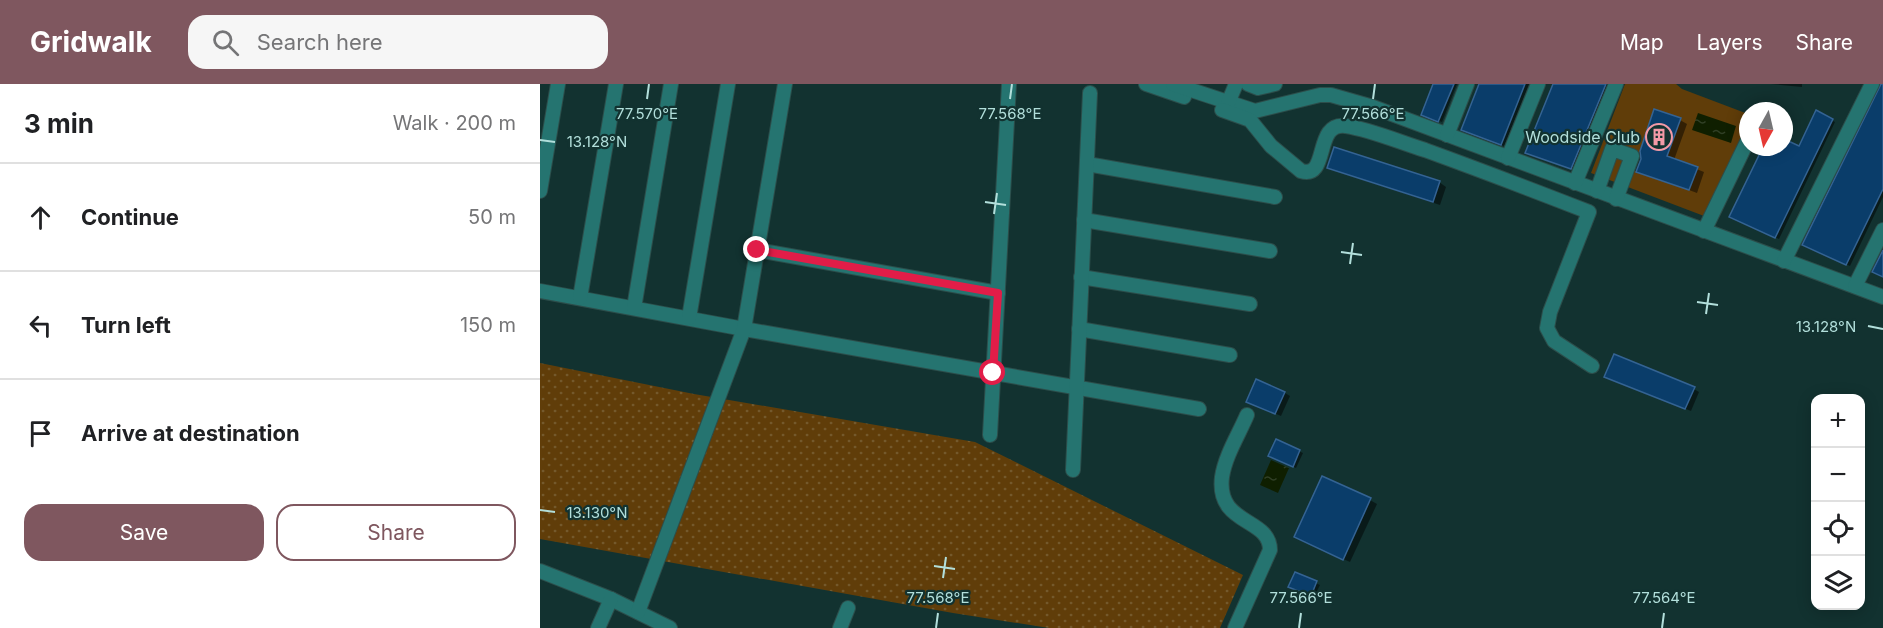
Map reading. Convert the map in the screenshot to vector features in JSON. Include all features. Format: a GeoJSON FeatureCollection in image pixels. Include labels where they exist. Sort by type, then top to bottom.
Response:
{"type":"FeatureCollection","features":[{"type":"Feature","properties":{"kind":"street"},"geometry":{"type":"LineString","coordinates":[[540,191],[544,147],[558,84]]}},
{"type":"Feature","properties":{"kind":"street"},"geometry":{"type":"LineString","coordinates":[[580,298],[616,84]]}},
{"type":"Feature","properties":{"kind":"street"},"geometry":{"type":"LineString","coordinates":[[634,308],[672,84]]}},
{"type":"Feature","properties":{"kind":"street"},"geometry":{"type":"LineString","coordinates":[[689,318],[728,84]]}},
{"type":"Feature","properties":{"kind":"street"},"geometry":{"type":"LineString","coordinates":[[638,612],[744,329],[785,84]]}},
{"type":"Feature","properties":{"kind":"street"},"geometry":{"type":"LineString","coordinates":[[990,435],[1009,84]]}},
{"type":"Feature","properties":{"kind":"street"},"geometry":{"type":"LineString","coordinates":[[1146,84],[1250,120],[1271,146],[1301,171],[1313,170],[1331,129],[1335,126],[1344,126],[1381,135],[1589,212],[1550,312],[1547,328],[1554,341],[1592,366]]}},
{"type":"Feature","properties":{"kind":"street"},"geometry":{"type":"LineString","coordinates":[[1173,84],[1256,111],[1341,90],[1447,135],[1883,297]]}},
{"type":"Feature","properties":{"kind":"street"},"geometry":{"type":"LineString","coordinates":[[1228,103],[1236,84]]}},
{"type":"Feature","properties":{"kind":"street"},"geometry":{"type":"LineString","coordinates":[[1248,84],[1258,88],[1275,84]]}},
{"type":"Feature","properties":{"kind":"street"},"geometry":{"type":"LineString","coordinates":[[1447,135],[1467,84]]}},
{"type":"Feature","properties":{"kind":"street"},"geometry":{"type":"LineString","coordinates":[[1508,158],[1538,84]]}},
{"type":"Feature","properties":{"kind":"street"},"geometry":{"type":"LineString","coordinates":[[1575,183],[1616,84]]}},
{"type":"Feature","properties":{"kind":"street"},"geometry":{"type":"LineString","coordinates":[[1784,261],[1872,84]]}},
{"type":"Feature","properties":{"kind":"street"},"geometry":{"type":"LineString","coordinates":[[1073,470],[1090,93]]}},
{"type":"Feature","properties":{"kind":"street"},"geometry":{"type":"LineString","coordinates":[[1597,191],[1612,149],[1632,156],[1616,199]]}},
{"type":"Feature","properties":{"kind":"street"},"geometry":{"type":"LineString","coordinates":[[1704,231],[1740,156]]}},
{"type":"Feature","properties":{"kind":"street"},"geometry":{"type":"LineString","coordinates":[[1087,164],[1275,197]]}},
{"type":"Feature","properties":{"kind":"street"},"geometry":{"type":"LineString","coordinates":[[1084,220],[1270,251]]}},
{"type":"Feature","properties":{"kind":"street"},"geometry":{"type":"LineString","coordinates":[[1855,286],[1883,230]]}},
{"type":"Feature","properties":{"kind":"street"},"geometry":{"type":"LineString","coordinates":[[757,250],[998,293]]}},
{"type":"Feature","properties":{"kind":"street"},"geometry":{"type":"LineString","coordinates":[[1081,277],[1250,304]]}},
{"type":"Feature","properties":{"kind":"street"},"geometry":{"type":"LineString","coordinates":[[540,291],[1199,409]]}},
{"type":"Feature","properties":{"kind":"street"},"geometry":{"type":"LineString","coordinates":[[1079,329],[1230,355]]}},
{"type":"Feature","properties":{"kind":"street"},"geometry":{"type":"LineString","coordinates":[[1235,628],[1270,550],[1266,534],[1233,513],[1223,491],[1224,468],[1247,415]]}},
{"type":"Feature","properties":{"kind":"street"},"geometry":{"type":"LineString","coordinates":[[540,571],[611,599],[670,628]]}},
{"type":"Feature","properties":{"kind":"street"},"geometry":{"type":"LineString","coordinates":[[598,628],[611,599]]}},
{"type":"Feature","properties":{"kind":"street"},"geometry":{"type":"LineString","coordinates":[[840,628],[848,608]]}},
{"type":"Feature","properties":{"kind":"shaded area"},"geometry":{"type":"Polygon","coordinates":[[[1625,84],[1676,84],[1682,89],[1739,111],[1739,144],[1704,216],[1591,173],[1625,84]],[[1655,109],[1633,170],[1689,190],[1698,167],[1667,156],[1680,119],[1655,109]]]}},
{"type":"Feature","properties":{"kind":"shaded area"},"geometry":{"type":"Polygon","coordinates":[[[540,363],[694,394],[975,442],[1243,575],[1220,628],[1049,628],[540,539],[540,363]]]}},
{"type":"Feature","properties":{"kind":"water"},"geometry":{"type":"Polygon","coordinates":[[[1698,113],[1736,126],[1731,143],[1692,130],[1698,113]]]}},
{"type":"Feature","properties":{"kind":"water"},"geometry":{"type":"Polygon","coordinates":[[[1271,460],[1289,468],[1278,493],[1260,485],[1271,460]]]}},
{"type":"Feature","properties":{"kind":"building"},"geometry":{"type":"Polygon","coordinates":[[[1433,84],[1454,84],[1438,122],[1421,115],[1433,84]]]}},
{"type":"Feature","properties":{"kind":"building"},"geometry":{"type":"Polygon","coordinates":[[[1479,84],[1525,84],[1501,145],[1461,130],[1479,84]]]}},
{"type":"Feature","properties":{"kind":"building"},"geometry":{"type":"Polygon","coordinates":[[[1553,84],[1606,84],[1571,169],[1525,153],[1553,84]]]}},
{"type":"Feature","properties":{"kind":"building"},"geometry":{"type":"Polygon","coordinates":[[[1883,84],[1883,189],[1846,265],[1802,245],[1883,84]]]}},
{"type":"Feature","properties":{"kind":"building","name":"Woodside Club"},"geometry":{"type":"Polygon","coordinates":[[[1654,109],[1681,118],[1667,156],[1698,167],[1689,190],[1636,172],[1641,159],[1640,151],[1654,109]]]}},
{"type":"Feature","properties":{"kind":"building"},"geometry":{"type":"Polygon","coordinates":[[[1816,110],[1833,119],[1775,238],[1729,217],[1759,156],[1793,156],[1793,143],[1799,146],[1816,110]]]}},
{"type":"Feature","properties":{"kind":"building"},"geometry":{"type":"Polygon","coordinates":[[[1334,147],[1440,181],[1433,202],[1327,168],[1334,147]]]}},
{"type":"Feature","properties":{"kind":"building"},"geometry":{"type":"Polygon","coordinates":[[[1883,250],[1883,277],[1872,272],[1883,250]]]}},
{"type":"Feature","properties":{"kind":"building"},"geometry":{"type":"Polygon","coordinates":[[[1614,354],[1695,387],[1685,409],[1604,377],[1614,354]]]}},
{"type":"Feature","properties":{"kind":"building"},"geometry":{"type":"Polygon","coordinates":[[[1256,379],[1285,392],[1275,414],[1246,402],[1256,379]]]}},
{"type":"Feature","properties":{"kind":"building"},"geometry":{"type":"Polygon","coordinates":[[[1276,439],[1300,450],[1293,467],[1268,456],[1276,439]]]}},
{"type":"Feature","properties":{"kind":"building"},"geometry":{"type":"Polygon","coordinates":[[[1322,476],[1371,498],[1343,560],[1294,537],[1322,476]]]}},
{"type":"Feature","properties":{"kind":"building"},"geometry":{"type":"Polygon","coordinates":[[[1295,572],[1317,581],[1311,596],[1288,587],[1295,572]]]}},
{"type":"Feature","properties":{"kind":"place","name":"Woodside Club"},"geometry":{"type":"Point","coordinates":[1659,137]}},
{"type":"Feature","properties":{"kind":"route"},"geometry":{"type":"LineString","coordinates":[[757,250],[998,293],[993,373]]}}]}
